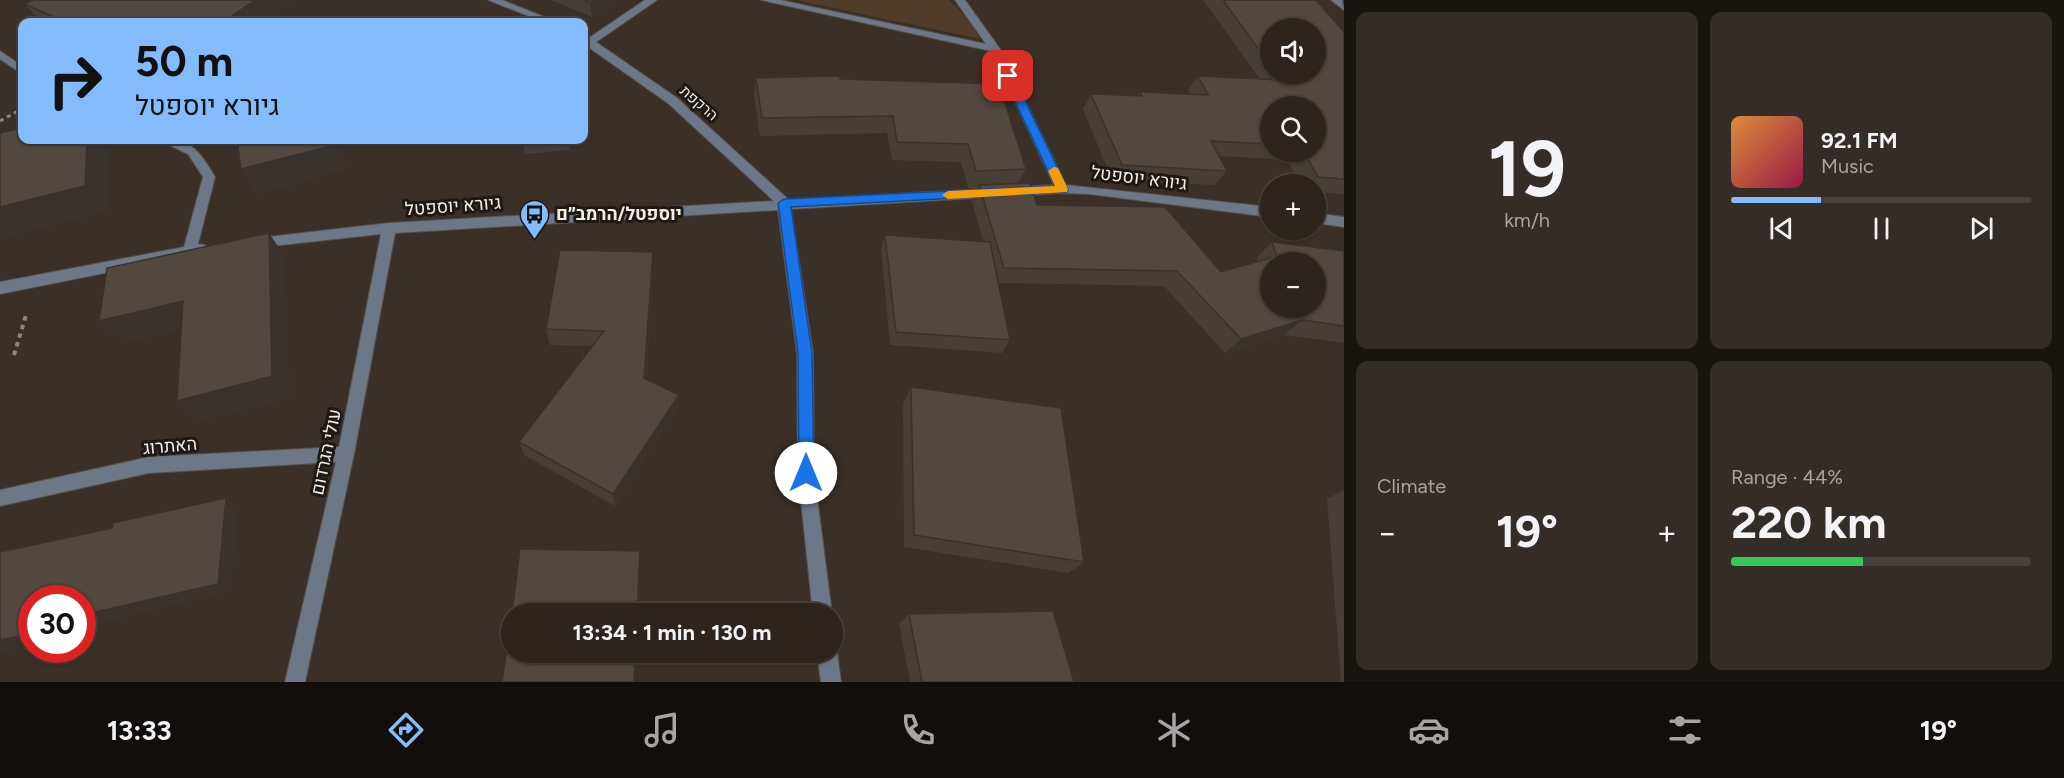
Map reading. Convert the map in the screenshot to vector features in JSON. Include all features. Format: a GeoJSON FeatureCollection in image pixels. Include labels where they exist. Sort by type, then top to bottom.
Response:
{"type":"FeatureCollection","features":[{"type":"Feature","properties":{"kind":"street"},"geometry":{"type":"LineString","coordinates":[[493,0],[541,18]]}},
{"type":"Feature","properties":{"kind":"street"},"geometry":{"type":"LineString","coordinates":[[588,40],[652,0]]}},
{"type":"Feature","properties":{"kind":"street"},"geometry":{"type":"LineString","coordinates":[[766,0],[995,49]]}},
{"type":"Feature","properties":{"kind":"street"},"geometry":{"type":"LineString","coordinates":[[960,0],[995,49],[1062,189]]}},
{"type":"Feature","properties":{"kind":"street"},"geometry":{"type":"LineString","coordinates":[[1336,0],[1344,7]]}},
{"type":"Feature","properties":{"kind":"street","name":"הרקפת"},"geometry":{"type":"LineString","coordinates":[[588,42],[673,100],[784,203]]}},
{"type":"Feature","properties":{"kind":"street"},"geometry":{"type":"LineString","coordinates":[[0,54],[18,68]]}},
{"type":"Feature","properties":{"kind":"street"},"geometry":{"type":"LineString","coordinates":[[174,144],[192,151],[209,177],[190,250]]}},
{"type":"Feature","properties":{"kind":"street","name":"גיורא יוספטל"},"geometry":{"type":"LineString","coordinates":[[237,245],[389,228],[784,203],[1062,189],[1089,190],[1260,211]]}},
{"type":"Feature","properties":{"kind":"street"},"geometry":{"type":"LineString","coordinates":[[784,203],[805,353],[806,473],[822,603]]}},
{"type":"Feature","properties":{"kind":"street"},"geometry":{"type":"LineString","coordinates":[[1326,219],[1344,222]]}},
{"type":"Feature","properties":{"kind":"street","name":"עולי הגרדום"},"geometry":{"type":"LineString","coordinates":[[295,682],[346,454],[389,228]]}},
{"type":"Feature","properties":{"kind":"street"},"geometry":{"type":"LineString","coordinates":[[0,288],[213,247]]}},
{"type":"Feature","properties":{"kind":"street","name":"האתרוג"},"geometry":{"type":"LineString","coordinates":[[0,498],[149,465],[346,454]]}},
{"type":"Feature","properties":{"kind":"street"},"geometry":{"type":"LineString","coordinates":[[828,663],[831,682]]}},
{"type":"Feature","properties":{"kind":"path"},"geometry":{"type":"LineString","coordinates":[[0,121],[18,111]]}},
{"type":"Feature","properties":{"kind":"path"},"geometry":{"type":"LineString","coordinates":[[14,356],[36,280]]}},
{"type":"Feature","properties":{"kind":"shaded area"},"geometry":{"type":"Polygon","coordinates":[[[796,0],[948,0],[968,19],[980,39],[796,0]]]}},
{"type":"Feature","properties":{"kind":"building"},"geometry":{"type":"Polygon","coordinates":[[[33,0],[255,0],[229,18],[56,18],[25,4],[33,0]]]}},
{"type":"Feature","properties":{"kind":"building"},"geometry":{"type":"Polygon","coordinates":[[[1223,0],[1316,0],[1344,32],[1344,179],[1326,178],[1326,174],[1316,174],[1310,162],[1326,162],[1326,96],[1260,96],[1260,143],[1211,141],[1227,171],[1122,165],[1091,94],[1142,96],[1140,92],[1208,95],[1198,76],[1260,79],[1260,84],[1326,84],[1326,18],[1260,18],[1260,51],[1223,0]]]}},
{"type":"Feature","properties":{"kind":"building"},"geometry":{"type":"Polygon","coordinates":[[[840,76],[840,79],[999,84],[1026,169],[976,171],[968,144],[897,142],[893,116],[762,118],[756,78],[840,76]]]}},
{"type":"Feature","properties":{"kind":"building"},"geometry":{"type":"Polygon","coordinates":[[[18,129],[18,144],[87,144],[85,186],[0,207],[0,133],[18,129]]]}},
{"type":"Feature","properties":{"kind":"building"},"geometry":{"type":"Polygon","coordinates":[[[238,144],[335,144],[335,145],[241,169],[238,144]]]}},
{"type":"Feature","properties":{"kind":"building"},"geometry":{"type":"Polygon","coordinates":[[[1030,183],[1037,205],[1165,207],[1221,272],[1260,261],[1260,318],[1326,318],[1326,252],[1276,252],[1272,242],[1344,251],[1344,326],[1302,320],[1241,339],[1177,271],[1004,268],[979,185],[1030,183]]]}},
{"type":"Feature","properties":{"kind":"building"},"geometry":{"type":"Polygon","coordinates":[[[269,233],[272,376],[177,401],[183,301],[99,321],[107,268],[269,233]]]}},
{"type":"Feature","properties":{"kind":"building"},"geometry":{"type":"Polygon","coordinates":[[[885,235],[990,242],[1010,340],[896,332],[885,235]]]}},
{"type":"Feature","properties":{"kind":"building"},"geometry":{"type":"Polygon","coordinates":[[[560,250],[653,252],[644,378],[679,395],[613,494],[519,442],[604,331],[546,329],[560,250]]]}},
{"type":"Feature","properties":{"kind":"building"},"geometry":{"type":"Polygon","coordinates":[[[911,387],[1061,408],[1084,562],[914,535],[911,387]]]}},
{"type":"Feature","properties":{"kind":"building"},"geometry":{"type":"Polygon","coordinates":[[[226,498],[218,584],[96,612],[96,585],[18,585],[18,636],[0,640],[0,552],[112,528],[113,523],[226,498]]]}},
{"type":"Feature","properties":{"kind":"building"},"geometry":{"type":"Polygon","coordinates":[[[520,549],[640,551],[638,603],[513,603],[520,549]]]}},
{"type":"Feature","properties":{"kind":"building"},"geometry":{"type":"Polygon","coordinates":[[[1053,611],[1074,682],[922,682],[909,614],[1053,611]]]}},
{"type":"Feature","properties":{"kind":"building"},"geometry":{"type":"Polygon","coordinates":[[[505,663],[635,663],[634,682],[502,682],[505,663]]]}},
{"type":"Feature","properties":{"kind":"slow traffic"},"geometry":{"type":"LineString","coordinates":[[948,195],[1062,189],[1054,171]]}},
{"type":"Feature","properties":{"kind":"place","name":"יוספטל/הרמב״ם"},"geometry":{"type":"Point","coordinates":[535,240]}},
{"type":"Feature","properties":{"kind":"route"},"geometry":{"type":"LineString","coordinates":[[806,473],[805,353],[784,203],[1062,189],[1008,76]]}}]}
